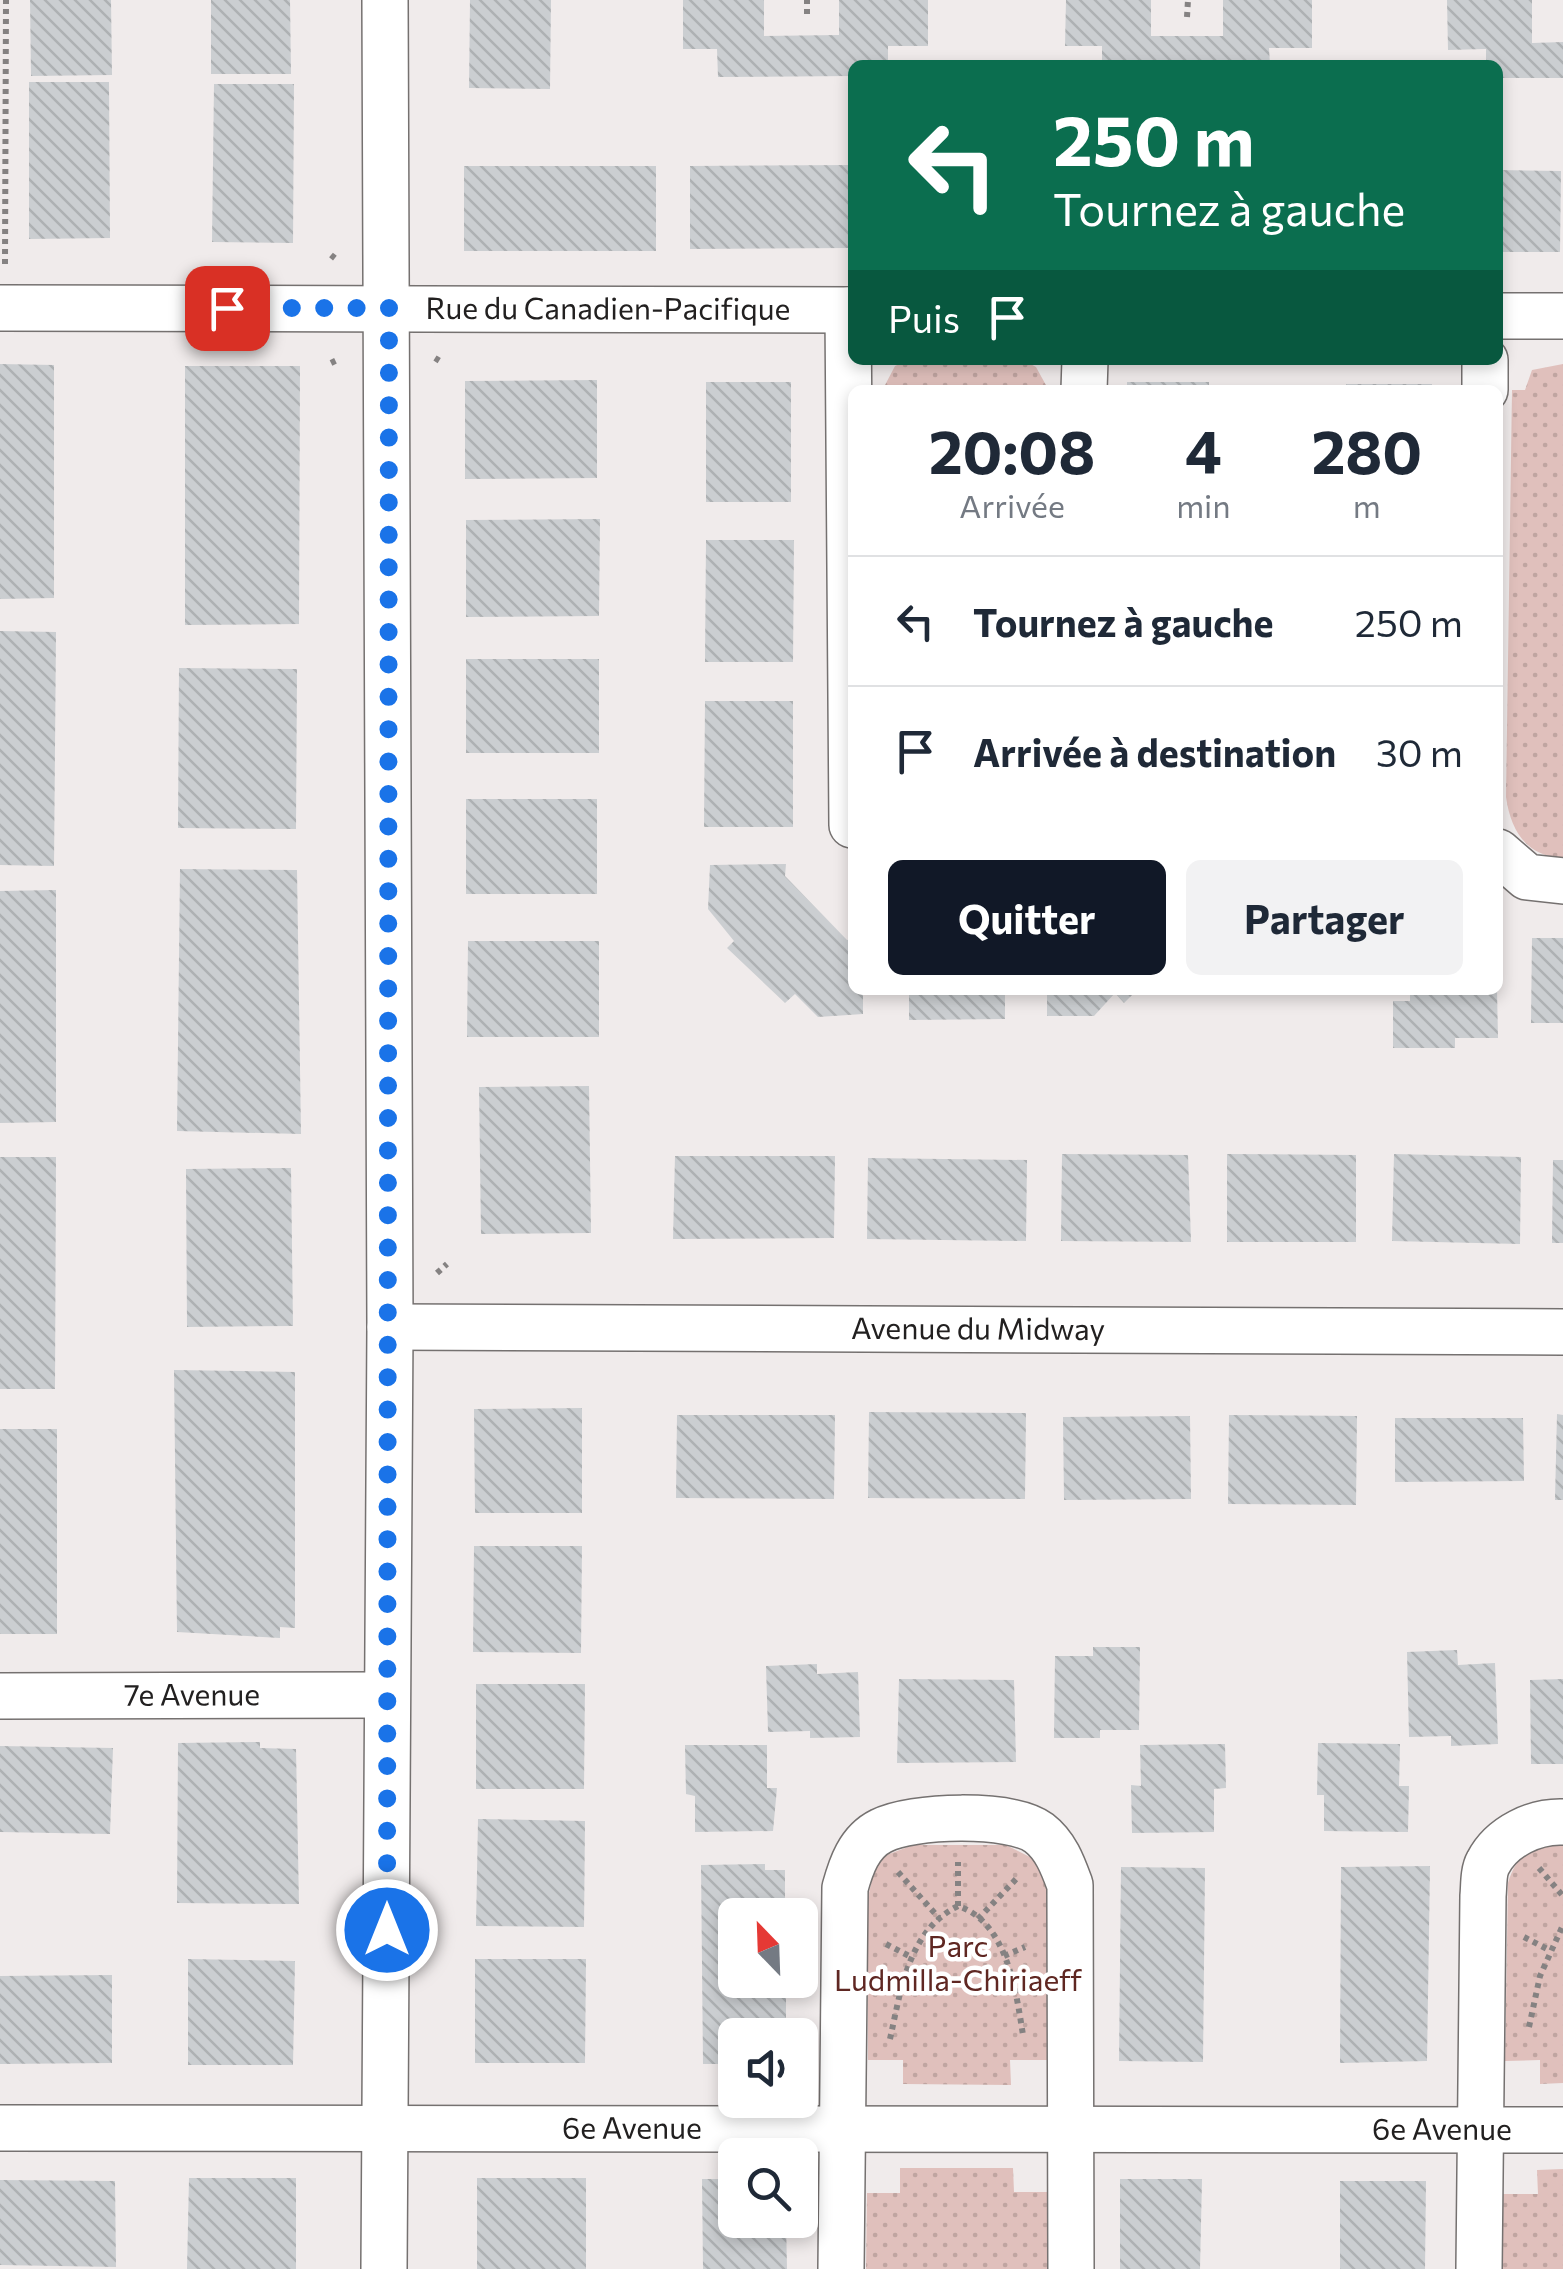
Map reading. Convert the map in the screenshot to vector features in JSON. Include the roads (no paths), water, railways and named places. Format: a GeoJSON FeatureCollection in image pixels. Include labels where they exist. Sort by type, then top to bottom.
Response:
{"type":"FeatureCollection","features":[{"type":"Feature","properties":{"kind":"street"},"geometry":{"type":"LineString","coordinates":[[384,2269],[390,1328],[385,0]]}},
{"type":"Feature","properties":{"kind":"street","name":"Rue du Canadien-Pacifique"},"geometry":{"type":"LineString","coordinates":[[2,287],[389,308],[848,310]]}},
{"type":"Feature","properties":{"kind":"street"},"geometry":{"type":"LineString","coordinates":[[1503,316],[1563,316]]}},
{"type":"Feature","properties":{"kind":"street"},"geometry":{"type":"LineString","coordinates":[[1503,856],[1528,878],[1563,881]]}},
{"type":"Feature","properties":{"kind":"street","name":"Avenue du Midway"},"geometry":{"type":"LineString","coordinates":[[390,1328],[1563,1332]]}},
{"type":"Feature","properties":{"kind":"street","name":"7e Avenue"},"geometry":{"type":"LineString","coordinates":[[0,1696],[388,1695]]}},
{"type":"Feature","properties":{"kind":"street"},"geometry":{"type":"LineString","coordinates":[[841,2269],[845,1888],[854,1858],[878,1832],[910,1820],[1010,1820],[1038,1832],[1060,1856],[1070,1885],[1074,2131],[1071,2269]]}},
{"type":"Feature","properties":{"kind":"street"},"geometry":{"type":"LineString","coordinates":[[1479,2269],[1483,1896],[1487,1864],[1513,1836],[1539,1822],[1563,1822]]}},
{"type":"Feature","properties":{"kind":"street","name":"6e Avenue"},"geometry":{"type":"LineString","coordinates":[[0,2128],[1563,2130]]}},
{"type":"Feature","properties":{"kind":"park label","name":"Parc Ludmilla-Chiriaeff"},"geometry":{"type":"Point","coordinates":[958,1964]}}]}
